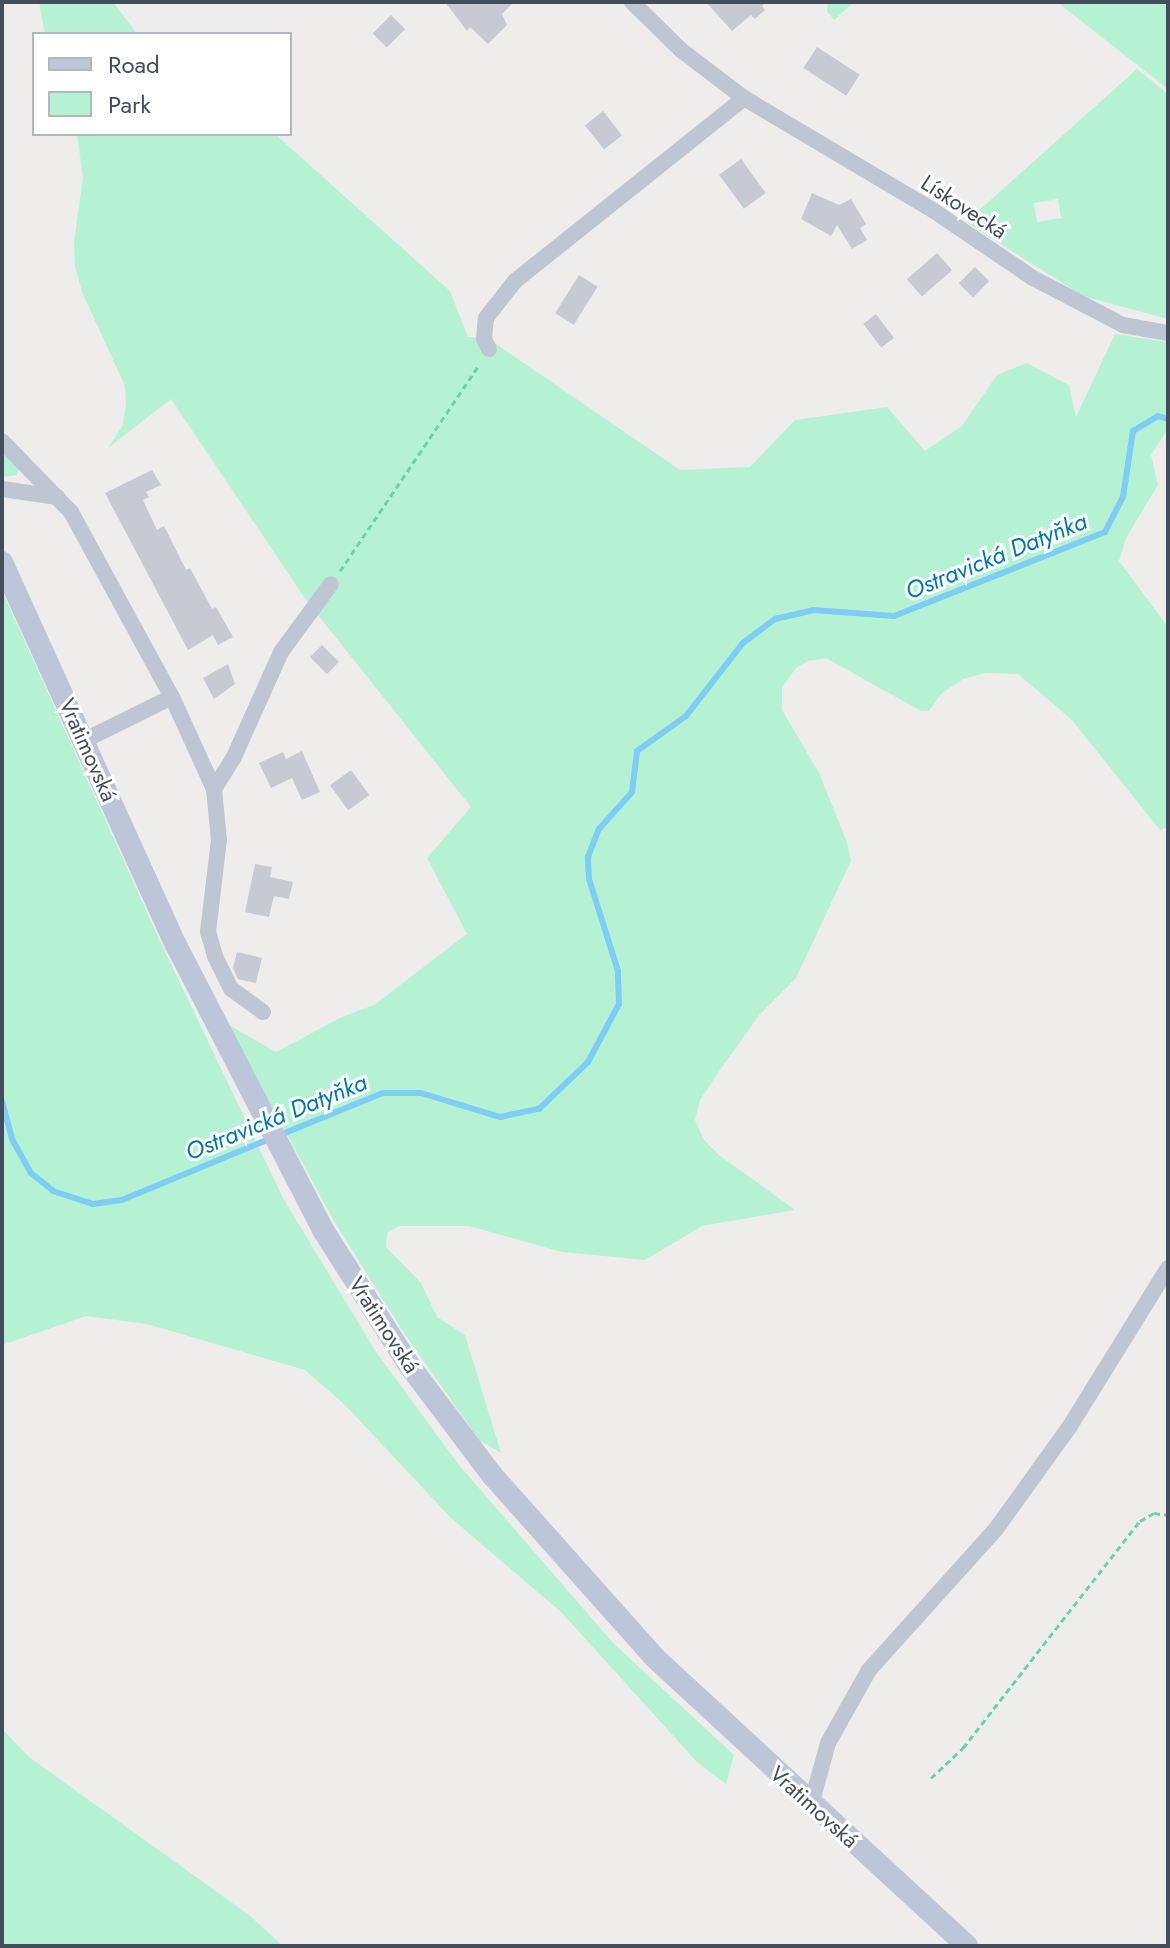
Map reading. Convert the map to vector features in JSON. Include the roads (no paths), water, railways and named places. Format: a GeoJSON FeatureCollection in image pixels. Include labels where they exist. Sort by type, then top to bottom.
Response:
{"type":"FeatureCollection","features":[{"type":"Feature","properties":{"kind":"main road","name":"Vratimovská"},"geometry":{"type":"LineString","coordinates":[[2,562],[176,945],[323,1230],[409,1365],[492,1475],[587,1585],[665,1668],[967,1946]]}},
{"type":"Feature","properties":{"kind":"street","name":"Lískovecká"},"geometry":{"type":"LineString","coordinates":[[632,2],[681,50],[744,98],[934,211],[1033,278],[1123,325],[1168,333]]}},
{"type":"Feature","properties":{"kind":"street"},"geometry":{"type":"LineString","coordinates":[[489,349],[484,339],[486,318],[515,281],[744,98]]}},
{"type":"Feature","properties":{"kind":"street"},"geometry":{"type":"LineString","coordinates":[[2,441],[71,512],[172,697],[214,789],[219,840],[208,932],[215,956],[231,989],[263,1012]]}},
{"type":"Feature","properties":{"kind":"street"},"geometry":{"type":"LineString","coordinates":[[2,489],[57,497]]}},
{"type":"Feature","properties":{"kind":"street"},"geometry":{"type":"LineString","coordinates":[[214,789],[233,759],[281,652],[331,584]]}},
{"type":"Feature","properties":{"kind":"street"},"geometry":{"type":"LineString","coordinates":[[85,740],[172,697]]}},
{"type":"Feature","properties":{"kind":"street"},"geometry":{"type":"LineString","coordinates":[[811,1805],[828,1743],[869,1670],[996,1529],[1070,1426],[1168,1268]]}},
{"type":"Feature","properties":{"kind":"waterway","name":"Ostravická Datyňka"},"geometry":{"type":"LineString","coordinates":[[280,1135],[383,1093],[421,1093],[500,1117],[539,1109],[588,1062],[619,1004],[618,971],[589,879],[588,857],[599,829],[632,792],[637,751],[686,716],[743,643],[775,619],[813,610],[894,616],[1105,532],[1123,497],[1133,431],[1158,416],[1168,419]]}},
{"type":"Feature","properties":{"kind":"waterway","name":"Ostravická Datyňka"},"geometry":{"type":"LineString","coordinates":[[2,1101],[12,1139],[31,1173],[53,1191],[93,1204],[122,1200],[269,1139]]}}]}
